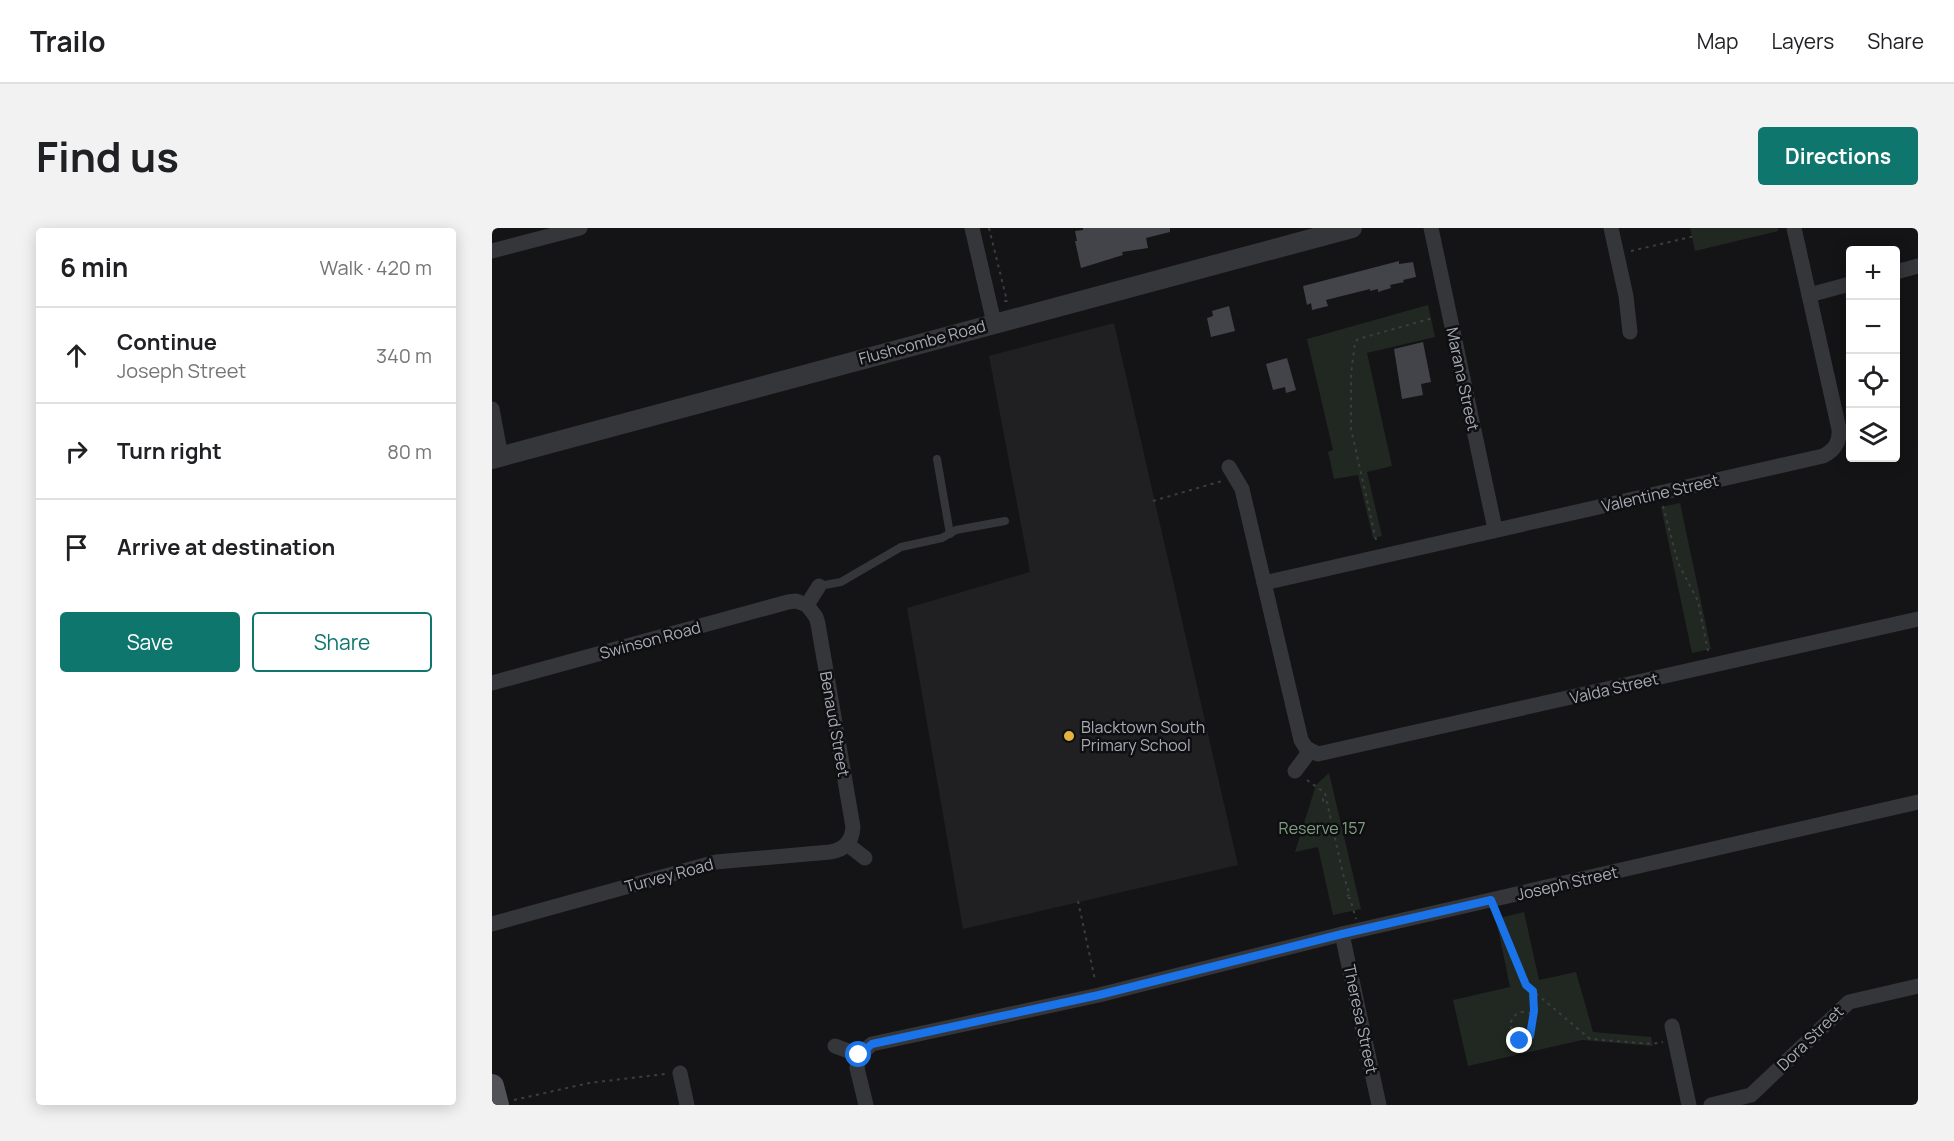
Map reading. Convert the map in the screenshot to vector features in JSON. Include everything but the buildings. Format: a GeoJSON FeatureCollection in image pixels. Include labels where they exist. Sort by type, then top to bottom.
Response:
{"type":"FeatureCollection","features":[{"type":"Feature","properties":{"kind":"street"},"geometry":{"type":"LineString","coordinates":[[492,251],[580,228]]}},
{"type":"Feature","properties":{"kind":"street"},"geometry":{"type":"LineString","coordinates":[[972,228],[994,323]]}},
{"type":"Feature","properties":{"kind":"street","name":"Flushcombe Road"},"geometry":{"type":"LineString","coordinates":[[497,458],[1352,228]]}},
{"type":"Feature","properties":{"kind":"street","name":"Marana Street"},"geometry":{"type":"LineString","coordinates":[[1431,228],[1496,529]]}},
{"type":"Feature","properties":{"kind":"street"},"geometry":{"type":"LineString","coordinates":[[1611,228],[1626,296],[1630,332]]}},
{"type":"Feature","properties":{"kind":"street","name":"Valentine Street"},"geometry":{"type":"LineString","coordinates":[[1264,583],[1823,456],[1836,446],[1839,429],[1794,228]]}},
{"type":"Feature","properties":{"kind":"street"},"geometry":{"type":"LineString","coordinates":[[1900,271],[1918,266]]}},
{"type":"Feature","properties":{"kind":"street"},"geometry":{"type":"LineString","coordinates":[[1809,295],[1846,285]]}},
{"type":"Feature","properties":{"kind":"street"},"geometry":{"type":"LineString","coordinates":[[492,409],[497,458]]}},
{"type":"Feature","properties":{"kind":"street"},"geometry":{"type":"LineString","coordinates":[[1232,471],[1242,489],[1301,740],[1310,751],[1295,771]]}},
{"type":"Feature","properties":{"kind":"street"},"geometry":{"type":"LineString","coordinates":[[807,605],[819,586]]}},
{"type":"Feature","properties":{"kind":"street","name":"Swinson Road"},"geometry":{"type":"LineString","coordinates":[[492,683],[788,602],[796,601],[807,605]]}},
{"type":"Feature","properties":{"kind":"street","name":"Benaud Street"},"geometry":{"type":"LineString","coordinates":[[807,605],[818,624],[853,827],[847,844]]}},
{"type":"Feature","properties":{"kind":"street","name":"Valda Street"},"geometry":{"type":"LineString","coordinates":[[1310,751],[1324,753],[1918,619]]}},
{"type":"Feature","properties":{"kind":"street","name":"Joseph Street"},"geometry":{"type":"LineString","coordinates":[[859,1055],[872,1044],[1099,995],[1342,934],[1918,802]]}},
{"type":"Feature","properties":{"kind":"street"},"geometry":{"type":"LineString","coordinates":[[847,844],[865,858]]}},
{"type":"Feature","properties":{"kind":"street","name":"Turvey Road"},"geometry":{"type":"LineString","coordinates":[[492,924],[716,862],[830,852],[842,849],[847,844]]}},
{"type":"Feature","properties":{"kind":"street","name":"Theresa Street"},"geometry":{"type":"LineString","coordinates":[[1342,934],[1379,1105]]}},
{"type":"Feature","properties":{"kind":"street","name":"Dora Street"},"geometry":{"type":"LineString","coordinates":[[1711,1105],[1751,1095],[1848,1002],[1918,986]]}},
{"type":"Feature","properties":{"kind":"street"},"geometry":{"type":"LineString","coordinates":[[1673,1033],[1689,1105]]}},
{"type":"Feature","properties":{"kind":"street"},"geometry":{"type":"LineString","coordinates":[[835,1046],[859,1055],[857,1068],[866,1105]]}},
{"type":"Feature","properties":{"kind":"street"},"geometry":{"type":"LineString","coordinates":[[680,1072],[687,1105]]}},
{"type":"Feature","properties":{"kind":"lane"},"geometry":{"type":"LineString","coordinates":[[937,459],[950,534]]}},
{"type":"Feature","properties":{"kind":"lane"},"geometry":{"type":"LineString","coordinates":[[819,586],[841,582],[901,547],[942,538],[956,530],[1005,521]]}},
{"type":"Feature","properties":{"kind":"path"},"geometry":{"type":"LineString","coordinates":[[989,228],[1005,301]]}},
{"type":"Feature","properties":{"kind":"path"},"geometry":{"type":"LineString","coordinates":[[1617,254],[1695,236]]}},
{"type":"Feature","properties":{"kind":"path"},"geometry":{"type":"LineString","coordinates":[[1376,540],[1350,429],[1351,365],[1355,342],[1358,339],[1433,318]]}},
{"type":"Feature","properties":{"kind":"path"},"geometry":{"type":"LineString","coordinates":[[1153,501],[1213,484],[1232,471]]}},
{"type":"Feature","properties":{"kind":"path"},"geometry":{"type":"LineString","coordinates":[[1660,493],[1678,563],[1698,601],[1711,666]]}},
{"type":"Feature","properties":{"kind":"path"},"geometry":{"type":"LineString","coordinates":[[1295,771],[1325,793],[1326,798],[1323,799],[1323,803],[1327,802],[1350,895],[1346,898],[1350,898],[1356,921]]}},
{"type":"Feature","properties":{"kind":"path"},"geometry":{"type":"LineString","coordinates":[[1491,900],[1526,985],[1590,1039],[1652,1044],[1673,1033]]}},
{"type":"Feature","properties":{"kind":"path"},"geometry":{"type":"LineString","coordinates":[[1078,901],[1095,980]]}},
{"type":"Feature","properties":{"kind":"path"},"geometry":{"type":"LineString","coordinates":[[1532,1016],[1528,1012],[1521,1012],[1511,1020],[1511,1028],[1517,1041],[1523,1041],[1530,1036],[1534,1011],[1533,991]]}},
{"type":"Feature","properties":{"kind":"path"},"geometry":{"type":"LineString","coordinates":[[495,1098],[680,1072]]}},
{"type":"Feature","properties":{"kind":"shaded area","name":"Blacktown South Primary School"},"geometry":{"type":"Polygon","coordinates":[[[1114,323],[1238,865],[963,929],[907,608],[1030,572],[989,356],[1114,323]]]}},
{"type":"Feature","properties":{"kind":"green space"},"geometry":{"type":"Polygon","coordinates":[[[1690,228],[1778,228],[1778,231],[1695,251],[1690,228]]]}},
{"type":"Feature","properties":{"kind":"green space"},"geometry":{"type":"Polygon","coordinates":[[[1428,305],[1435,337],[1367,353],[1392,466],[1367,472],[1382,536],[1373,538],[1358,475],[1334,479],[1328,452],[1333,450],[1307,339],[1428,305]]]}},
{"type":"Feature","properties":{"kind":"green space"},"geometry":{"type":"Polygon","coordinates":[[[1680,503],[1711,649],[1692,653],[1661,507],[1680,503]]]}},
{"type":"Feature","properties":{"kind":"green space","name":"Reserve 157"},"geometry":{"type":"Polygon","coordinates":[[[1329,773],[1361,909],[1333,915],[1318,847],[1295,852],[1316,785],[1329,773]]]}},
{"type":"Feature","properties":{"kind":"green space"},"geometry":{"type":"Polygon","coordinates":[[[1524,912],[1539,980],[1576,972],[1593,1032],[1651,1037],[1653,1046],[1582,1040],[1468,1066],[1453,1000],[1510,987],[1496,919],[1524,912]]]}},
{"type":"Feature","properties":{"kind":"place","name":"Blacktown South Primary School"},"geometry":{"type":"Point","coordinates":[1069,736]}},
{"type":"Feature","properties":{"kind":"route"},"geometry":{"type":"LineString","coordinates":[[859,1055],[872,1044],[1099,995],[1342,934],[1491,900],[1526,985],[1533,991],[1534,1011],[1530,1036],[1520,1041]]}}]}
